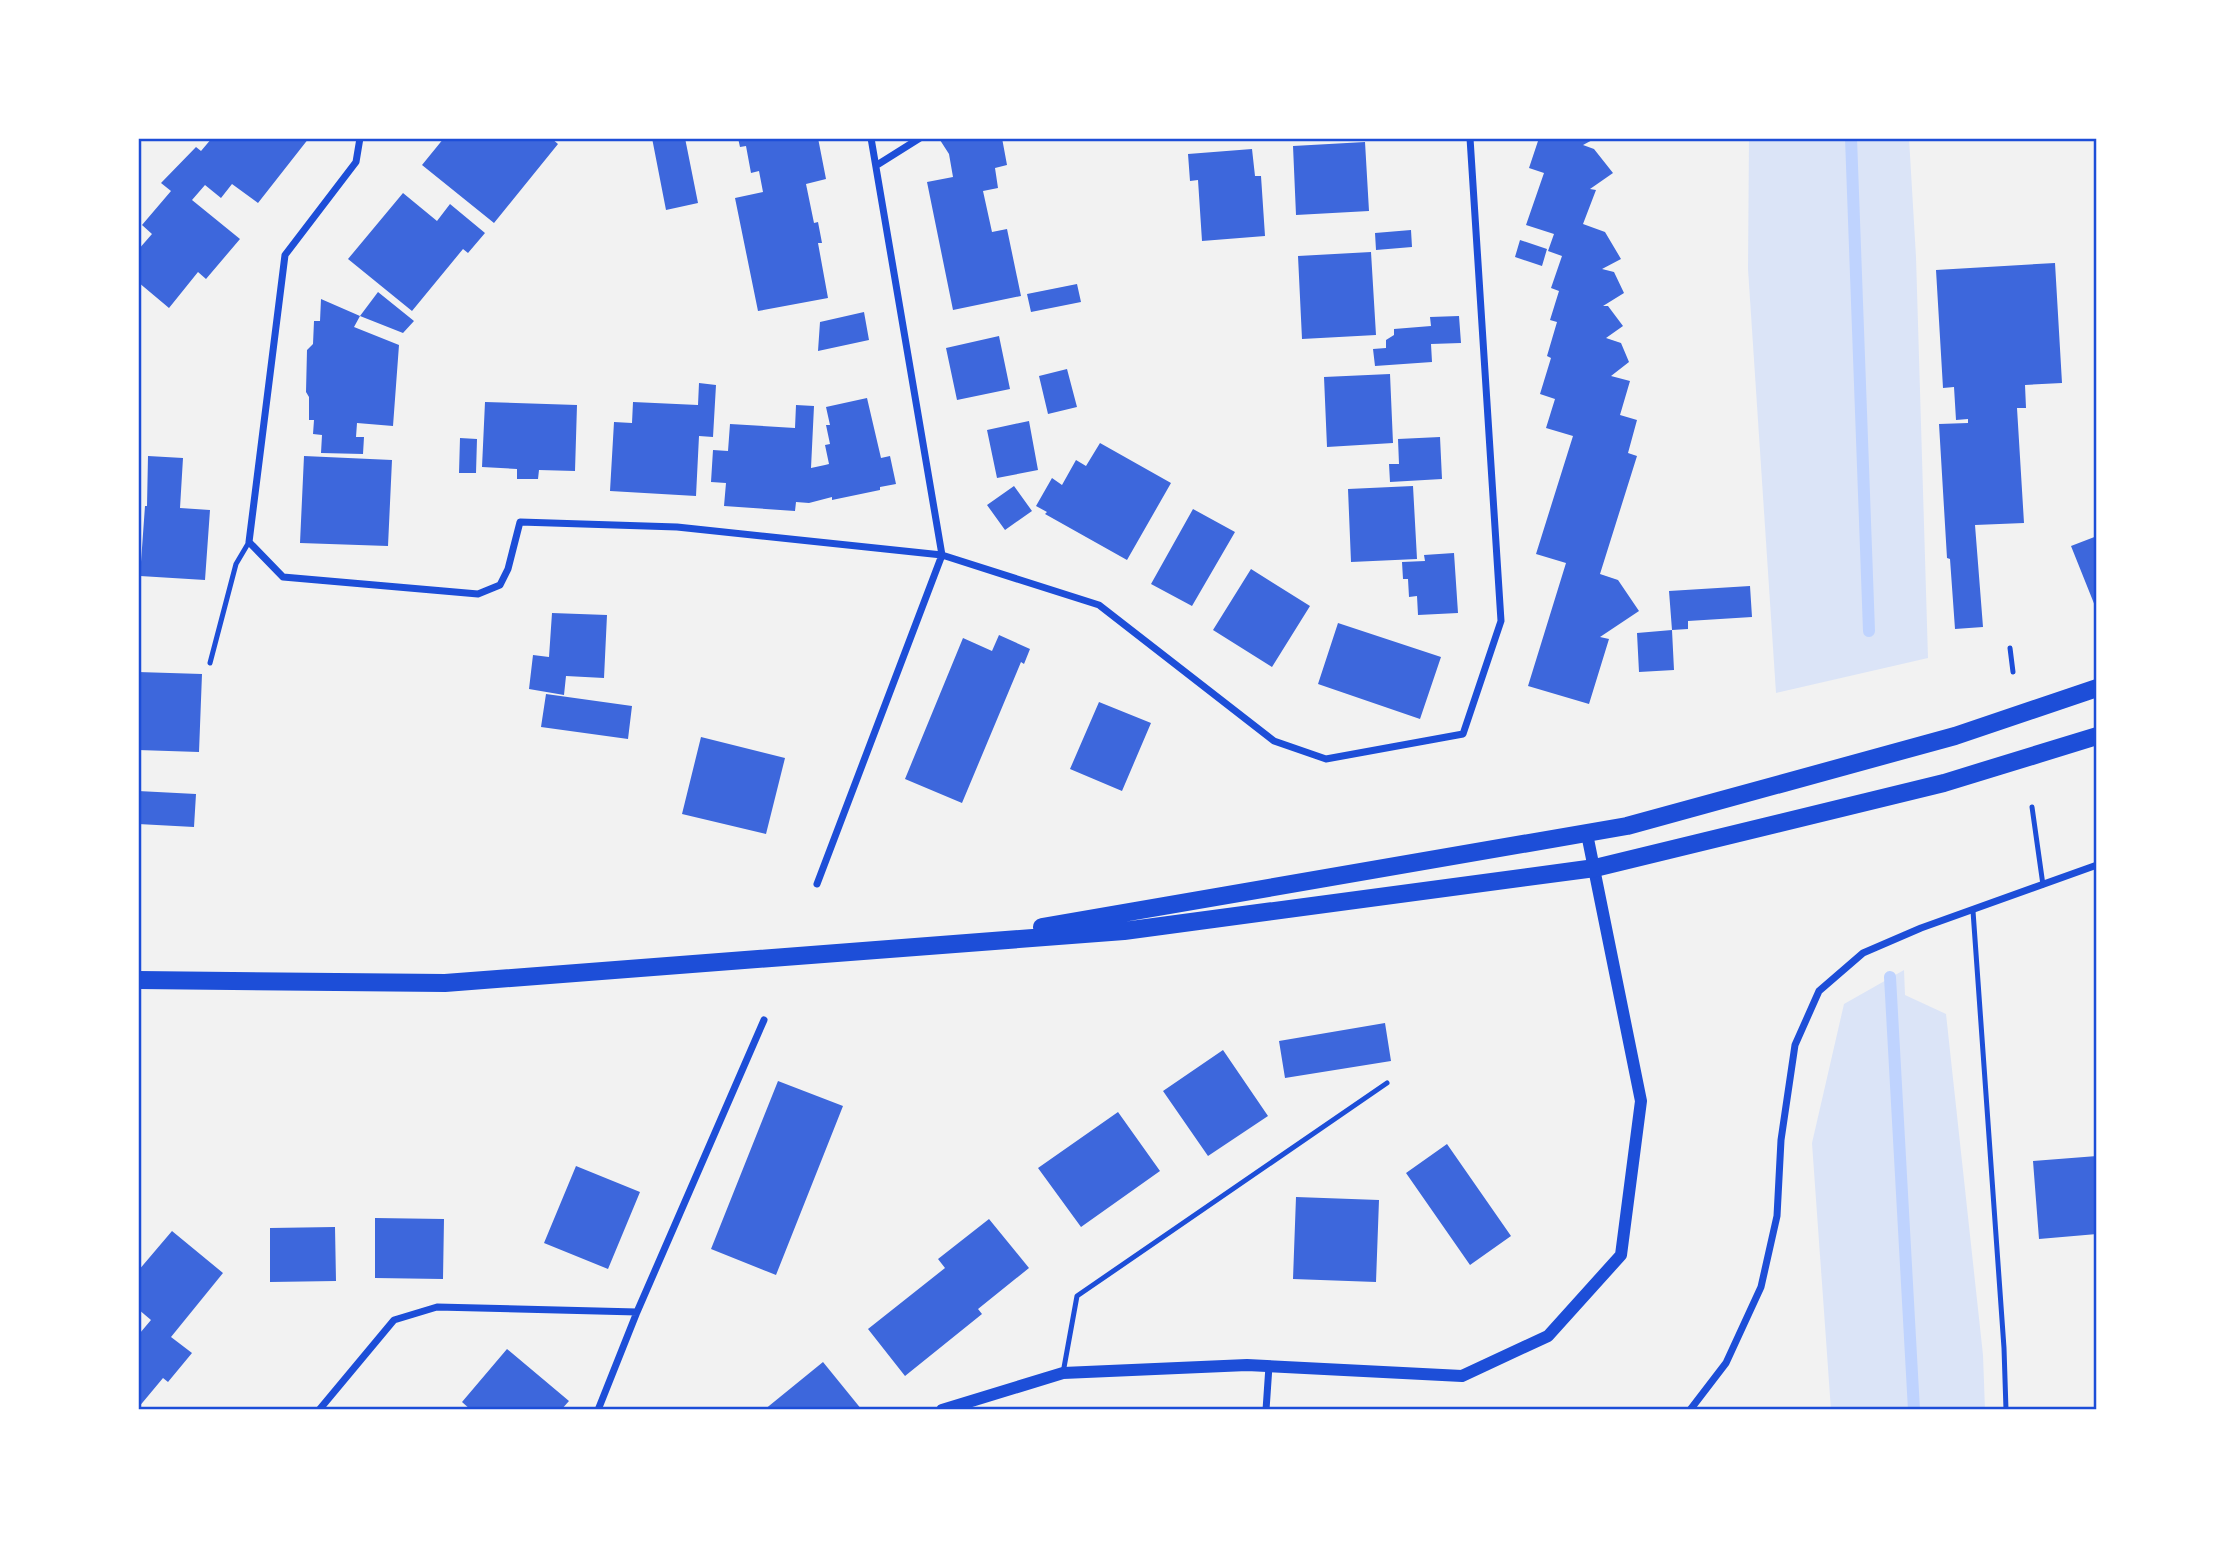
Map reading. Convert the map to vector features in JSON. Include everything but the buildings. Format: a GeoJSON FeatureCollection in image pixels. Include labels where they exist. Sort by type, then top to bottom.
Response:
{"type":"FeatureCollection","features":[{"type":"Feature","properties":{"kind":"main road"},"geometry":{"type":"LineString","coordinates":[[953,943],[1627,826],[1955,736],[2097,688]]}},
{"type":"Feature","properties":{"kind":"main road"},"geometry":{"type":"LineString","coordinates":[[138,980],[445,983],[1124,931],[1595,868],[1944,783],[2097,736]]}},
{"type":"Feature","properties":{"kind":"street"},"geometry":{"type":"LineString","coordinates":[[360,138],[356,162],[285,256],[249,542],[283,577],[478,594],[499,585],[508,569],[520,522],[677,527],[942,555],[1099,605],[1274,741],[1326,759],[1462,734],[1501,621],[1470,138]]}},
{"type":"Feature","properties":{"kind":"street"},"geometry":{"type":"LineString","coordinates":[[817,884],[942,555],[871,138]]}},
{"type":"Feature","properties":{"kind":"street"},"geometry":{"type":"LineString","coordinates":[[877,165],[920,138]]}},
{"type":"Feature","properties":{"kind":"street"},"geometry":{"type":"LineString","coordinates":[[942,1410],[1063,1373],[1269,1366],[1462,1376],[1548,1336],[1621,1255],[1642,1101],[1587,834]]}},
{"type":"Feature","properties":{"kind":"street"},"geometry":{"type":"LineString","coordinates":[[1690,1410],[1726,1363],[1761,1287],[1777,1216],[1781,1140],[1795,1045],[1819,991],[1863,953],[1920,928],[2097,865]]}},
{"type":"Feature","properties":{"kind":"street"},"geometry":{"type":"LineString","coordinates":[[598,1410],[637,1312],[764,1020]]}},
{"type":"Feature","properties":{"kind":"street"},"geometry":{"type":"LineString","coordinates":[[319,1410],[394,1320],[436,1307],[637,1312]]}},
{"type":"Feature","properties":{"kind":"street"},"geometry":{"type":"LineString","coordinates":[[1266,1410],[1269,1366]]}},
{"type":"Feature","properties":{"kind":"lane"},"geometry":{"type":"LineString","coordinates":[[210,663],[236,564],[249,542]]}},
{"type":"Feature","properties":{"kind":"lane"},"geometry":{"type":"LineString","coordinates":[[2010,648],[2013,672]]}},
{"type":"Feature","properties":{"kind":"lane"},"geometry":{"type":"LineString","coordinates":[[2032,807],[2043,885]]}},
{"type":"Feature","properties":{"kind":"lane"},"geometry":{"type":"LineString","coordinates":[[1973,911],[2006,1410]]}},
{"type":"Feature","properties":{"kind":"lane"},"geometry":{"type":"LineString","coordinates":[[1063,1373],[1077,1296],[1387,1083]]}},
{"type":"Feature","properties":{"kind":"shaded area"},"geometry":{"type":"Polygon","coordinates":[[[1749,138],[1909,138],[1916,257],[1928,658],[1776,693],[1748,269],[1749,138]]]}},
{"type":"Feature","properties":{"kind":"shaded area"},"geometry":{"type":"Polygon","coordinates":[[[1904,970],[1905,995],[1946,1014],[1983,1355],[1985,1410],[1831,1410],[1812,1143],[1844,1004],[1904,970]]]}},
{"type":"Feature","properties":{"kind":"waterway"},"geometry":{"type":"LineString","coordinates":[[1851,138],[1869,631]]}},
{"type":"Feature","properties":{"kind":"waterway"},"geometry":{"type":"LineString","coordinates":[[1890,977],[1914,1410]]}}]}
